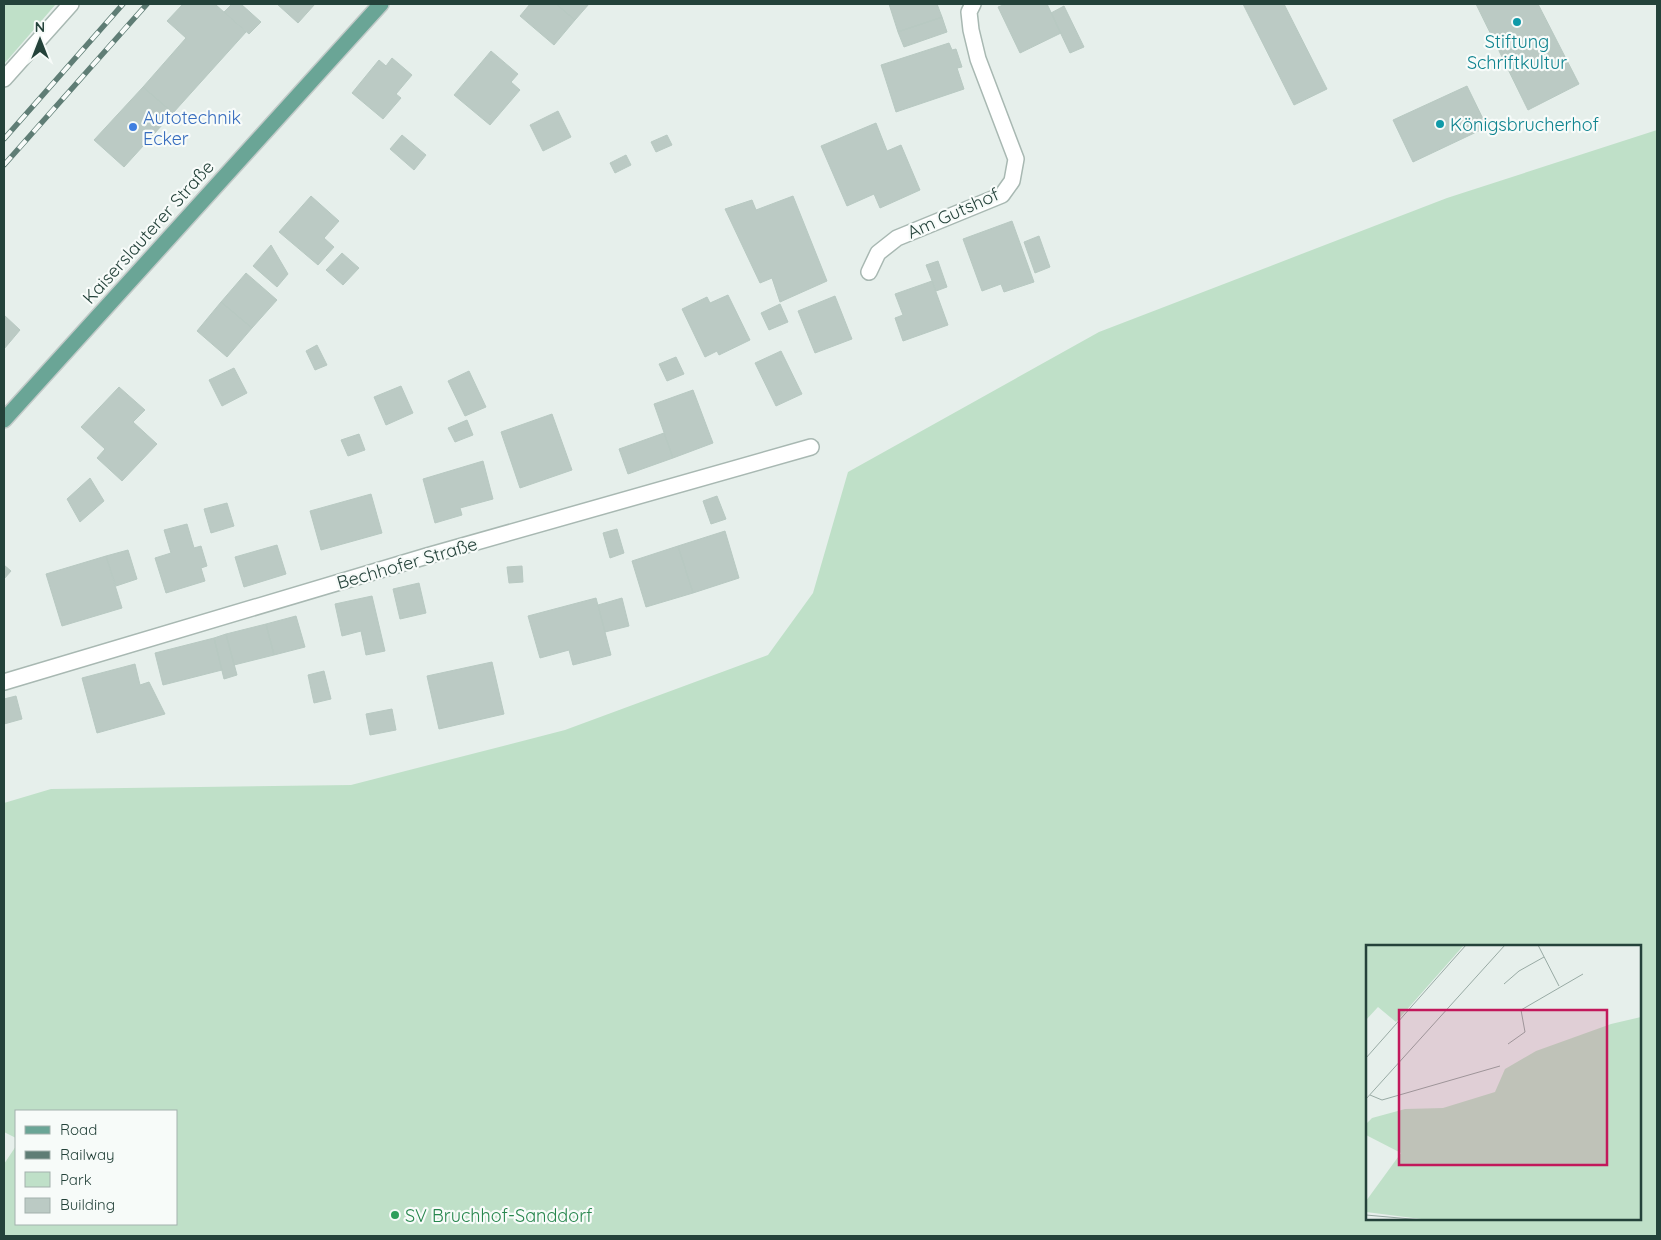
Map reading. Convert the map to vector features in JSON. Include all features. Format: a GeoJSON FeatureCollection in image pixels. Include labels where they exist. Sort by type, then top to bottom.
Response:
{"type":"FeatureCollection","features":[{"type":"Feature","properties":{"kind":"main road","name":"Kaiserslauterer Straße"},"geometry":{"type":"LineString","coordinates":[[4,420],[381,4]]}},
{"type":"Feature","properties":{"kind":"street"},"geometry":{"type":"LineString","coordinates":[[4,79],[71,4]]}},
{"type":"Feature","properties":{"kind":"street","name":"Am Gutshof"},"geometry":{"type":"LineString","coordinates":[[870,272],[878,252],[897,238],[1002,195],[1012,181],[1016,159],[978,59],[969,12],[973,4]]}},
{"type":"Feature","properties":{"kind":"street","name":"Bechhofer Straße"},"geometry":{"type":"LineString","coordinates":[[4,682],[427,556],[811,447]]}},
{"type":"Feature","properties":{"kind":"green space"},"geometry":{"type":"Polygon","coordinates":[[[4,4],[56,4],[4,64],[4,4]]]}},
{"type":"Feature","properties":{"kind":"green space"},"geometry":{"type":"Polygon","coordinates":[[[1657,130],[1657,1236],[4,1236],[4,1164],[15,1148],[15,1225],[178,1225],[178,1110],[15,1110],[15,1138],[4,1132],[4,803],[51,789],[351,785],[565,730],[768,655],[813,593],[848,472],[1099,332],[1447,198],[1657,130]]]}},
{"type":"Feature","properties":{"kind":"building"},"geometry":{"type":"Polygon","coordinates":[[[183,4],[215,4],[246,32],[173,113],[143,87],[186,38],[167,21],[183,4]]]}},
{"type":"Feature","properties":{"kind":"building"},"geometry":{"type":"Polygon","coordinates":[[[232,4],[241,4],[261,22],[249,34],[224,12],[232,4]]]}},
{"type":"Feature","properties":{"kind":"building"},"geometry":{"type":"Polygon","coordinates":[[[277,4],[315,4],[298,23],[277,4]]]}},
{"type":"Feature","properties":{"kind":"building"},"geometry":{"type":"Polygon","coordinates":[[[530,4],[556,4],[575,20],[554,45],[520,16],[530,4]]]}},
{"type":"Feature","properties":{"kind":"building"},"geometry":{"type":"Polygon","coordinates":[[[556,4],[589,4],[575,20],[556,4]]]}},
{"type":"Feature","properties":{"kind":"building"},"geometry":{"type":"Polygon","coordinates":[[[889,4],[937,4],[942,17],[898,32],[889,4]]]}},
{"type":"Feature","properties":{"kind":"building"},"geometry":{"type":"Polygon","coordinates":[[[1006,4],[1047,4],[1061,33],[1020,53],[998,7],[1006,4]]]}},
{"type":"Feature","properties":{"kind":"building"},"geometry":{"type":"Polygon","coordinates":[[[1243,4],[1284,4],[1327,89],[1294,105],[1243,4]]]}},
{"type":"Feature","properties":{"kind":"building"},"geometry":{"type":"Polygon","coordinates":[[[1476,4],[1538,4],[1579,84],[1528,110],[1476,4]]]}},
{"type":"Feature","properties":{"kind":"building"},"geometry":{"type":"Polygon","coordinates":[[[1064,6],[1084,47],[1070,53],[1051,13],[1064,6]]]}},
{"type":"Feature","properties":{"kind":"building"},"geometry":{"type":"Polygon","coordinates":[[[942,17],[947,32],[904,47],[898,32],[942,17]]]}},
{"type":"Feature","properties":{"kind":"building"},"geometry":{"type":"Polygon","coordinates":[[[949,43],[952,50],[956,49],[962,67],[957,68],[964,89],[896,112],[881,65],[949,43]]]}},
{"type":"Feature","properties":{"kind":"building"},"geometry":{"type":"Polygon","coordinates":[[[491,51],[518,74],[511,82],[520,90],[490,125],[454,95],[491,51]]]}},
{"type":"Feature","properties":{"kind":"building"},"geometry":{"type":"Polygon","coordinates":[[[392,58],[412,75],[396,94],[401,98],[383,119],[352,93],[379,60],[386,66],[392,58]]]}},
{"type":"Feature","properties":{"kind":"building","name":"Königsbrucherhof"},"geometry":{"type":"Polygon","coordinates":[[[1467,86],[1487,127],[1413,162],[1393,120],[1467,86]]]}},
{"type":"Feature","properties":{"kind":"building","name":"Autotechnik Ecker"},"geometry":{"type":"Polygon","coordinates":[[[143,87],[173,113],[124,167],[94,140],[143,87]]]}},
{"type":"Feature","properties":{"kind":"building"},"geometry":{"type":"Polygon","coordinates":[[[558,111],[571,137],[543,151],[530,125],[558,111]]]}},
{"type":"Feature","properties":{"kind":"building"},"geometry":{"type":"Polygon","coordinates":[[[876,123],[887,151],[901,145],[920,190],[880,208],[874,194],[847,206],[821,146],[876,123]]]}},
{"type":"Feature","properties":{"kind":"building"},"geometry":{"type":"Polygon","coordinates":[[[402,135],[426,155],[414,170],[390,149],[402,135]]]}},
{"type":"Feature","properties":{"kind":"building"},"geometry":{"type":"Polygon","coordinates":[[[667,135],[672,145],[656,152],[651,142],[667,135]]]}},
{"type":"Feature","properties":{"kind":"building"},"geometry":{"type":"Polygon","coordinates":[[[626,155],[631,165],[615,173],[610,163],[626,155]]]}},
{"type":"Feature","properties":{"kind":"building"},"geometry":{"type":"Polygon","coordinates":[[[311,196],[339,221],[324,238],[334,247],[318,265],[279,232],[311,196]]]}},
{"type":"Feature","properties":{"kind":"building"},"geometry":{"type":"Polygon","coordinates":[[[793,196],[827,281],[780,302],[772,278],[760,283],[725,209],[752,200],[756,210],[793,196]]]}},
{"type":"Feature","properties":{"kind":"building"},"geometry":{"type":"Polygon","coordinates":[[[1012,221],[1034,282],[1004,292],[1001,284],[982,291],[963,239],[1012,221]]]}},
{"type":"Feature","properties":{"kind":"building"},"geometry":{"type":"Polygon","coordinates":[[[1039,236],[1050,267],[1035,273],[1024,242],[1039,236]]]}},
{"type":"Feature","properties":{"kind":"building"},"geometry":{"type":"Polygon","coordinates":[[[271,245],[288,274],[277,287],[253,266],[271,245]]]}},
{"type":"Feature","properties":{"kind":"building"},"geometry":{"type":"Polygon","coordinates":[[[342,253],[359,268],[343,285],[326,270],[342,253]]]}},
{"type":"Feature","properties":{"kind":"building"},"geometry":{"type":"Polygon","coordinates":[[[938,261],[947,287],[936,291],[926,265],[938,261]]]}},
{"type":"Feature","properties":{"kind":"building"},"geometry":{"type":"Polygon","coordinates":[[[246,273],[277,300],[252,328],[221,302],[246,273]]]}},
{"type":"Feature","properties":{"kind":"building"},"geometry":{"type":"Polygon","coordinates":[[[932,281],[948,325],[903,341],[895,318],[903,315],[895,294],[932,281]]]}},
{"type":"Feature","properties":{"kind":"building"},"geometry":{"type":"Polygon","coordinates":[[[728,295],[750,340],[719,355],[717,351],[705,357],[682,309],[707,297],[710,303],[728,295]]]}},
{"type":"Feature","properties":{"kind":"building"},"geometry":{"type":"Polygon","coordinates":[[[835,296],[852,339],[815,353],[798,311],[835,296]]]}},
{"type":"Feature","properties":{"kind":"building"},"geometry":{"type":"Polygon","coordinates":[[[221,302],[252,328],[227,357],[197,331],[221,302]]]}},
{"type":"Feature","properties":{"kind":"building"},"geometry":{"type":"Polygon","coordinates":[[[780,304],[788,322],[769,330],[761,313],[780,304]]]}},
{"type":"Feature","properties":{"kind":"building"},"geometry":{"type":"Polygon","coordinates":[[[4,315],[20,330],[4,349],[4,315]]]}},
{"type":"Feature","properties":{"kind":"building"},"geometry":{"type":"Polygon","coordinates":[[[317,345],[327,365],[315,370],[306,351],[317,345]]]}},
{"type":"Feature","properties":{"kind":"building"},"geometry":{"type":"Polygon","coordinates":[[[781,351],[802,394],[776,406],[755,363],[781,351]]]}},
{"type":"Feature","properties":{"kind":"building"},"geometry":{"type":"Polygon","coordinates":[[[676,357],[684,374],[667,381],[659,364],[676,357]]]}},
{"type":"Feature","properties":{"kind":"building"},"geometry":{"type":"Polygon","coordinates":[[[234,368],[247,393],[222,406],[209,380],[234,368]]]}},
{"type":"Feature","properties":{"kind":"building"},"geometry":{"type":"Polygon","coordinates":[[[469,371],[486,407],[465,416],[448,381],[469,371]]]}},
{"type":"Feature","properties":{"kind":"building"},"geometry":{"type":"Polygon","coordinates":[[[401,386],[413,413],[386,425],[374,397],[401,386]]]}},
{"type":"Feature","properties":{"kind":"building"},"geometry":{"type":"Polygon","coordinates":[[[119,387],[145,410],[133,422],[157,444],[122,481],[97,458],[105,449],[81,427],[119,387]]]}},
{"type":"Feature","properties":{"kind":"building"},"geometry":{"type":"Polygon","coordinates":[[[693,390],[713,443],[673,458],[654,404],[693,390]]]}},
{"type":"Feature","properties":{"kind":"building"},"geometry":{"type":"Polygon","coordinates":[[[552,414],[572,470],[520,488],[501,432],[552,414]]]}},
{"type":"Feature","properties":{"kind":"building"},"geometry":{"type":"Polygon","coordinates":[[[467,420],[473,435],[455,442],[448,428],[467,420]]]}},
{"type":"Feature","properties":{"kind":"building"},"geometry":{"type":"Polygon","coordinates":[[[664,433],[673,458],[628,474],[619,449],[664,433]]]}},
{"type":"Feature","properties":{"kind":"building"},"geometry":{"type":"Polygon","coordinates":[[[359,434],[365,450],[348,456],[341,440],[359,434]]]}},
{"type":"Feature","properties":{"kind":"building"},"geometry":{"type":"Polygon","coordinates":[[[483,461],[493,499],[460,508],[462,515],[435,523],[423,479],[483,461]]]}},
{"type":"Feature","properties":{"kind":"building"},"geometry":{"type":"Polygon","coordinates":[[[90,478],[104,501],[80,522],[67,499],[90,478]]]}},
{"type":"Feature","properties":{"kind":"building"},"geometry":{"type":"Polygon","coordinates":[[[371,494],[382,533],[321,550],[310,511],[371,494]]]}},
{"type":"Feature","properties":{"kind":"building"},"geometry":{"type":"Polygon","coordinates":[[[717,496],[726,519],[711,524],[703,501],[717,496]]]}},
{"type":"Feature","properties":{"kind":"building"},"geometry":{"type":"Polygon","coordinates":[[[227,503],[234,526],[211,533],[204,509],[227,503]]]}},
{"type":"Feature","properties":{"kind":"building"},"geometry":{"type":"Polygon","coordinates":[[[187,524],[194,548],[201,546],[207,566],[201,568],[205,581],[166,593],[155,558],[171,553],[164,530],[187,524]]]}},
{"type":"Feature","properties":{"kind":"building"},"geometry":{"type":"Polygon","coordinates":[[[617,529],[624,553],[610,558],[603,533],[617,529]]]}},
{"type":"Feature","properties":{"kind":"building"},"geometry":{"type":"Polygon","coordinates":[[[725,531],[739,578],[693,593],[678,546],[725,531]]]}},
{"type":"Feature","properties":{"kind":"building"},"geometry":{"type":"Polygon","coordinates":[[[277,545],[286,574],[244,587],[235,557],[277,545]]]}},
{"type":"Feature","properties":{"kind":"building"},"geometry":{"type":"Polygon","coordinates":[[[678,546],[693,593],[646,607],[632,561],[678,546]]]}},
{"type":"Feature","properties":{"kind":"building"},"geometry":{"type":"Polygon","coordinates":[[[128,550],[137,579],[116,586],[106,556],[128,550]]]}},
{"type":"Feature","properties":{"kind":"building"},"geometry":{"type":"Polygon","coordinates":[[[106,556],[122,608],[62,626],[46,574],[106,556]]]}},
{"type":"Feature","properties":{"kind":"building"},"geometry":{"type":"Polygon","coordinates":[[[4,565],[11,571],[4,579],[4,565]]]}},
{"type":"Feature","properties":{"kind":"building"},"geometry":{"type":"Polygon","coordinates":[[[522,566],[523,582],[509,583],[507,567],[522,566]]]}},
{"type":"Feature","properties":{"kind":"building"},"geometry":{"type":"Polygon","coordinates":[[[419,583],[426,613],[400,619],[393,589],[419,583]]]}},
{"type":"Feature","properties":{"kind":"building"},"geometry":{"type":"Polygon","coordinates":[[[372,596],[385,651],[366,655],[361,631],[342,636],[335,604],[372,596]]]}},
{"type":"Feature","properties":{"kind":"building"},"geometry":{"type":"Polygon","coordinates":[[[596,598],[611,655],[573,665],[569,650],[540,658],[528,616],[596,598]]]}},
{"type":"Feature","properties":{"kind":"building"},"geometry":{"type":"Polygon","coordinates":[[[622,598],[629,626],[605,632],[598,605],[622,598]]]}},
{"type":"Feature","properties":{"kind":"building"},"geometry":{"type":"Polygon","coordinates":[[[296,616],[305,647],[274,655],[266,624],[296,616]]]}},
{"type":"Feature","properties":{"kind":"building"},"geometry":{"type":"Polygon","coordinates":[[[266,624],[274,655],[234,665],[226,634],[266,624]]]}},
{"type":"Feature","properties":{"kind":"building"},"geometry":{"type":"Polygon","coordinates":[[[226,634],[237,675],[224,679],[214,638],[226,634]]]}},
{"type":"Feature","properties":{"kind":"building"},"geometry":{"type":"Polygon","coordinates":[[[214,638],[222,670],[163,685],[155,653],[214,638]]]}},
{"type":"Feature","properties":{"kind":"building"},"geometry":{"type":"Polygon","coordinates":[[[492,662],[504,714],[439,729],[427,676],[492,662]]]}},
{"type":"Feature","properties":{"kind":"building"},"geometry":{"type":"Polygon","coordinates":[[[135,664],[140,685],[149,682],[165,714],[97,733],[82,678],[135,664]]]}},
{"type":"Feature","properties":{"kind":"building"},"geometry":{"type":"Polygon","coordinates":[[[324,671],[331,699],[314,703],[308,675],[324,671]]]}},
{"type":"Feature","properties":{"kind":"building"},"geometry":{"type":"Polygon","coordinates":[[[16,696],[22,719],[4,724],[4,699],[16,696]]]}},
{"type":"Feature","properties":{"kind":"building"},"geometry":{"type":"Polygon","coordinates":[[[392,709],[396,730],[370,735],[366,714],[392,709]]]}},
{"type":"Feature","properties":{"kind":"railway"},"geometry":{"type":"LineString","coordinates":[[4,139],[123,4]]}},
{"type":"Feature","properties":{"kind":"railway"},"geometry":{"type":"LineString","coordinates":[[4,165],[147,4]]}},
{"type":"Feature","properties":{"kind":"place","name":"Stiftung Schriftkultur"},"geometry":{"type":"Point","coordinates":[1517,22]}},
{"type":"Feature","properties":{"kind":"place","name":"Königsbrucherhof"},"geometry":{"type":"Point","coordinates":[1440,124]}},
{"type":"Feature","properties":{"kind":"place","name":"Autotechnik Ecker"},"geometry":{"type":"Point","coordinates":[133,127]}},
{"type":"Feature","properties":{"kind":"place","name":"SV Bruchhof-Sanddorf"},"geometry":{"type":"Point","coordinates":[395,1215]}}]}
